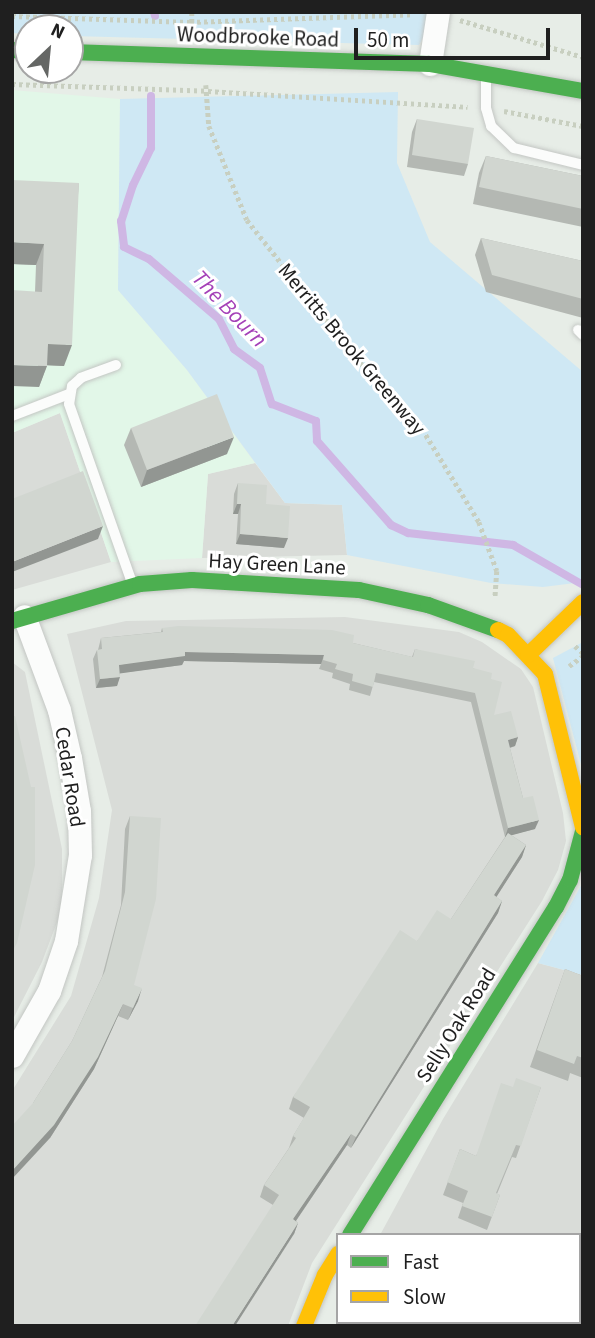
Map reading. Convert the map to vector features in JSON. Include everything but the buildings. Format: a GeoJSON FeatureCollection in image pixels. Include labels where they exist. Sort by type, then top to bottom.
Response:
{"type":"FeatureCollection","features":[{"type":"Feature","properties":{"kind":"street"},"geometry":{"type":"LineString","coordinates":[[430,64],[438,13]]}},
{"type":"Feature","properties":{"kind":"street","name":"Woodbrooke Road"},"geometry":{"type":"LineString","coordinates":[[84,53],[430,64],[583,91]]}},
{"type":"Feature","properties":{"kind":"street","name":"Hay Green Lane"},"geometry":{"type":"LineString","coordinates":[[18,618],[133,586],[192,580],[359,590],[428,605],[483,622],[508,635],[528,655]]}},
{"type":"Feature","properties":{"kind":"street"},"geometry":{"type":"LineString","coordinates":[[528,655],[583,602]]}},
{"type":"Feature","properties":{"kind":"street","name":"Cedar Road"},"geometry":{"type":"LineString","coordinates":[[12,1056],[49,991],[66,941],[80,855],[79,811],[59,710],[18,618]]}},
{"type":"Feature","properties":{"kind":"street","name":"Selly Oak Road"},"geometry":{"type":"LineString","coordinates":[[351,1233],[556,907],[570,880],[583,829],[548,681],[528,655]]}},
{"type":"Feature","properties":{"kind":"street"},"geometry":{"type":"LineString","coordinates":[[304,1326],[331,1278],[336,1261]]}},
{"type":"Feature","properties":{"kind":"lane"},"geometry":{"type":"LineString","coordinates":[[486,73],[486,108],[491,126],[514,148],[583,165]]}},
{"type":"Feature","properties":{"kind":"lane"},"geometry":{"type":"LineString","coordinates":[[12,416],[69,394],[81,378],[116,365]]}},
{"type":"Feature","properties":{"kind":"lane"},"geometry":{"type":"LineString","coordinates":[[69,394],[69,404],[133,586]]}},
{"type":"Feature","properties":{"kind":"path","name":"Merritts Brook Greenway"},"geometry":{"type":"LineString","coordinates":[[192,12],[190,22],[197,57],[208,91],[209,126],[247,220],[364,367],[415,417],[479,522],[497,571],[496,594]]}},
{"type":"Feature","properties":{"kind":"path"},"geometry":{"type":"LineString","coordinates":[[12,16],[190,22],[438,13],[583,57]]}},
{"type":"Feature","properties":{"kind":"path"},"geometry":{"type":"LineString","coordinates":[[12,84],[208,91],[486,108],[583,126]]}},
{"type":"Feature","properties":{"kind":"shaded area"},"geometry":{"type":"Polygon","coordinates":[[[12,12],[438,12],[419,45],[84,36],[84,14],[14,14],[12,33],[12,12]]]}},
{"type":"Feature","properties":{"kind":"shaded area"},"geometry":{"type":"Polygon","coordinates":[[[12,90],[120,99],[118,290],[187,370],[255,463],[208,474],[202,558],[111,562],[60,413],[12,433],[12,90]]]}},
{"type":"Feature","properties":{"kind":"shaded area"},"geometry":{"type":"Polygon","coordinates":[[[398,92],[397,163],[430,242],[583,372],[583,579],[575,583],[543,587],[491,583],[347,555],[342,505],[285,503],[187,370],[118,290],[120,99],[398,92]]]}},
{"type":"Feature","properties":{"kind":"shaded area"},"geometry":{"type":"Polygon","coordinates":[[[60,413],[111,562],[12,590],[12,433],[60,413]]]}},
{"type":"Feature","properties":{"kind":"shaded area"},"geometry":{"type":"Polygon","coordinates":[[[255,463],[285,503],[342,505],[347,555],[202,558],[208,474],[255,463]]]}},
{"type":"Feature","properties":{"kind":"shaded area"},"geometry":{"type":"Polygon","coordinates":[[[345,617],[459,632],[482,642],[521,669],[533,687],[563,813],[566,841],[558,870],[542,901],[312,1263],[288,1326],[12,1326],[12,1091],[71,996],[99,898],[112,810],[67,634],[126,621],[345,617]]]}},
{"type":"Feature","properties":{"kind":"shaded area"},"geometry":{"type":"Polygon","coordinates":[[[583,642],[583,772],[553,658],[583,642]]]}},
{"type":"Feature","properties":{"kind":"shaded area"},"geometry":{"type":"Polygon","coordinates":[[[12,662],[25,672],[62,849],[62,909],[42,962],[12,1021],[12,662]]]}},
{"type":"Feature","properties":{"kind":"shaded area"},"geometry":{"type":"Polygon","coordinates":[[[583,882],[583,975],[538,963],[583,882]]]}},
{"type":"Feature","properties":{"kind":"shaded area"},"geometry":{"type":"Polygon","coordinates":[[[538,963],[583,975],[583,1326],[369,1326],[581,1324],[581,1233],[381,1233],[443,1119],[538,963]]]}},
{"type":"Feature","properties":{"kind":"waterway","name":"The Bourn"},"geometry":{"type":"LineString","coordinates":[[154,12],[155,16]]}},
{"type":"Feature","properties":{"kind":"waterway","name":"The Bourn"},"geometry":{"type":"LineString","coordinates":[[151,96],[151,148],[133,185],[121,221],[124,247],[149,259],[219,319],[234,349],[260,368],[272,404],[316,421],[317,441],[391,525],[408,533],[513,545],[583,585]]}},
{"type":"Feature","properties":{"kind":"traffic: fast"},"geometry":{"type":"LineString","coordinates":[[84,52],[430,64],[583,91]]}},
{"type":"Feature","properties":{"kind":"traffic: fast"},"geometry":{"type":"LineString","coordinates":[[12,621],[140,584],[192,580],[359,590],[428,605],[498,630]]}},
{"type":"Feature","properties":{"kind":"traffic: fast"},"geometry":{"type":"LineString","coordinates":[[351,1233],[556,907],[570,880],[583,831]]}},
{"type":"Feature","properties":{"kind":"traffic: slow"},"geometry":{"type":"LineString","coordinates":[[528,655],[583,602]]}},
{"type":"Feature","properties":{"kind":"traffic: slow"},"geometry":{"type":"LineString","coordinates":[[498,630],[508,635],[545,674],[583,827]]}},
{"type":"Feature","properties":{"kind":"traffic: slow"},"geometry":{"type":"LineString","coordinates":[[304,1326],[325,1275],[336,1257]]}}]}
